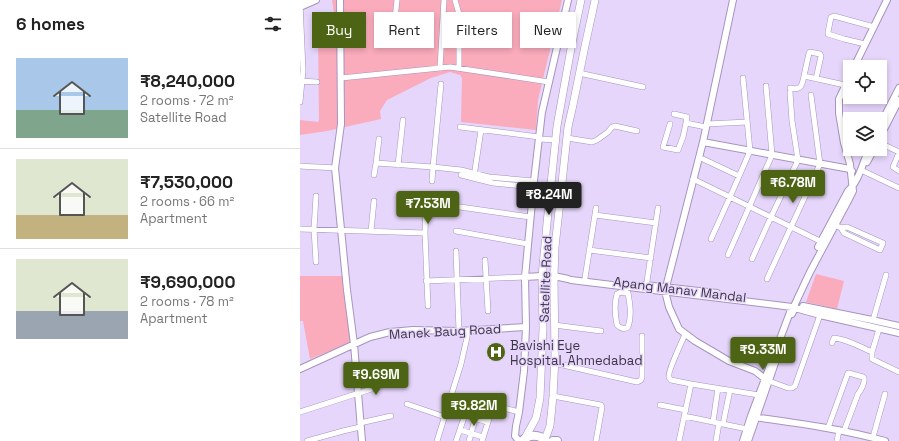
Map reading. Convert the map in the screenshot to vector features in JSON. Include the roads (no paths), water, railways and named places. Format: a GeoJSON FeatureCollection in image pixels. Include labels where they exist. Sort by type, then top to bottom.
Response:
{"type":"FeatureCollection","features":[{"type":"Feature","properties":{"kind":"main road","name":"Satellite Road"},"geometry":{"type":"LineString","coordinates":[[522,440],[536,418],[540,398],[543,329],[542,276],[556,140],[572,43],[582,0]]}},
{"type":"Feature","properties":{"kind":"main road","name":"Satellite Road"},"geometry":{"type":"LineString","coordinates":[[545,440],[550,426],[553,396],[554,276],[556,239],[568,127],[596,0]]}},
{"type":"Feature","properties":{"kind":"main road"},"geometry":{"type":"LineString","coordinates":[[522,440],[531,435],[538,436],[545,440]]}},
{"type":"Feature","properties":{"kind":"street"},"geometry":{"type":"LineString","coordinates":[[300,102],[303,70],[301,52],[300,2],[306,0]]}},
{"type":"Feature","properties":{"kind":"street"},"geometry":{"type":"LineString","coordinates":[[300,7],[316,0]]}},
{"type":"Feature","properties":{"kind":"street"},"geometry":{"type":"LineString","coordinates":[[340,0],[341,124],[335,168],[354,344],[362,441]]}},
{"type":"Feature","properties":{"kind":"street"},"geometry":{"type":"LineString","coordinates":[[396,12],[397,0]]}},
{"type":"Feature","properties":{"kind":"street"},"geometry":{"type":"LineString","coordinates":[[440,68],[444,0]]}},
{"type":"Feature","properties":{"kind":"street"},"geometry":{"type":"LineString","coordinates":[[455,0],[459,14],[459,68]]}},
{"type":"Feature","properties":{"kind":"street"},"geometry":{"type":"LineString","coordinates":[[522,440],[515,436],[524,371],[526,327],[525,277],[530,217],[542,112],[568,0]]}},
{"type":"Feature","properties":{"kind":"street"},"geometry":{"type":"LineString","coordinates":[[733,0],[703,142],[666,289],[669,307],[679,329],[695,341],[729,361],[755,371],[767,380],[788,388],[795,386],[820,315]]}},
{"type":"Feature","properties":{"kind":"street"},"geometry":{"type":"LineString","coordinates":[[857,60],[887,0]]}},
{"type":"Feature","properties":{"kind":"street"},"geometry":{"type":"LineString","coordinates":[[865,44],[828,34],[831,17],[834,16],[874,27]]}},
{"type":"Feature","properties":{"kind":"street"},"geometry":{"type":"LineString","coordinates":[[752,259],[770,217],[798,160],[792,121],[790,90],[796,90],[802,85],[810,52],[820,54],[821,56],[816,79]]}},
{"type":"Feature","properties":{"kind":"street"},"geometry":{"type":"LineString","coordinates":[[341,78],[450,67],[549,82]]}},
{"type":"Feature","properties":{"kind":"street"},"geometry":{"type":"LineString","coordinates":[[579,73],[643,87]]}},
{"type":"Feature","properties":{"kind":"street"},"geometry":{"type":"LineString","coordinates":[[804,76],[843,84]]}},
{"type":"Feature","properties":{"kind":"street"},"geometry":{"type":"LineString","coordinates":[[711,239],[750,151],[743,78]]}},
{"type":"Feature","properties":{"kind":"street"},"geometry":{"type":"LineString","coordinates":[[301,81],[317,82]]}},
{"type":"Feature","properties":{"kind":"street"},"geometry":{"type":"LineString","coordinates":[[432,181],[441,84]]}},
{"type":"Feature","properties":{"kind":"street"},"geometry":{"type":"LineString","coordinates":[[728,255],[772,155],[766,86]]}},
{"type":"Feature","properties":{"kind":"street"},"geometry":{"type":"LineString","coordinates":[[887,112],[899,88]]}},
{"type":"Feature","properties":{"kind":"street"},"geometry":{"type":"LineString","coordinates":[[823,242],[838,226],[853,191],[850,167],[839,113],[839,99],[843,91]]}},
{"type":"Feature","properties":{"kind":"street"},"geometry":{"type":"LineString","coordinates":[[767,279],[820,164],[811,95]]}},
{"type":"Feature","properties":{"kind":"street"},"geometry":{"type":"LineString","coordinates":[[887,123],[899,100]]}},
{"type":"Feature","properties":{"kind":"street"},"geometry":{"type":"LineString","coordinates":[[670,124],[663,147],[678,150],[683,137],[687,117],[674,114]]}},
{"type":"Feature","properties":{"kind":"street"},"geometry":{"type":"LineString","coordinates":[[398,165],[403,120]]}},
{"type":"Feature","properties":{"kind":"street"},"geometry":{"type":"LineString","coordinates":[[686,123],[706,126],[747,122]]}},
{"type":"Feature","properties":{"kind":"street"},"geometry":{"type":"LineString","coordinates":[[567,138],[592,142],[597,140],[615,126],[638,132]]}},
{"type":"Feature","properties":{"kind":"street"},"geometry":{"type":"LineString","coordinates":[[460,127],[556,140]]}},
{"type":"Feature","properties":{"kind":"street"},"geometry":{"type":"LineString","coordinates":[[475,170],[481,130]]}},
{"type":"Feature","properties":{"kind":"street"},"geometry":{"type":"LineString","coordinates":[[374,174],[379,139]]}},
{"type":"Feature","properties":{"kind":"street"},"geometry":{"type":"LineString","coordinates":[[703,142],[820,164],[850,167],[861,170],[899,188]]}},
{"type":"Feature","properties":{"kind":"street"},"geometry":{"type":"LineString","coordinates":[[887,146],[899,152],[894,167],[899,171]]}},
{"type":"Feature","properties":{"kind":"street"},"geometry":{"type":"LineString","coordinates":[[744,441],[747,429],[754,417],[794,305],[848,191],[852,187],[864,164],[866,156]]}},
{"type":"Feature","properties":{"kind":"street"},"geometry":{"type":"LineString","coordinates":[[864,164],[868,162],[871,156]]}},
{"type":"Feature","properties":{"kind":"street"},"geometry":{"type":"LineString","coordinates":[[703,159],[739,176]]}},
{"type":"Feature","properties":{"kind":"street"},"geometry":{"type":"LineString","coordinates":[[376,163],[460,170],[489,177],[534,184]]}},
{"type":"Feature","properties":{"kind":"street"},"geometry":{"type":"LineString","coordinates":[[300,166],[322,166],[335,168]]}},
{"type":"Feature","properties":{"kind":"street"},"geometry":{"type":"LineString","coordinates":[[850,167],[857,178]]}},
{"type":"Feature","properties":{"kind":"street"},"geometry":{"type":"LineString","coordinates":[[461,175],[493,183],[534,184]]}},
{"type":"Feature","properties":{"kind":"street"},"geometry":{"type":"LineString","coordinates":[[693,180],[823,242]]}},
{"type":"Feature","properties":{"kind":"street"},"geometry":{"type":"LineString","coordinates":[[316,196],[314,230],[316,262]]}},
{"type":"Feature","properties":{"kind":"street"},"geometry":{"type":"LineString","coordinates":[[371,231],[374,201]]}},
{"type":"Feature","properties":{"kind":"street"},"geometry":{"type":"LineString","coordinates":[[426,204],[425,233],[428,306]]}},
{"type":"Feature","properties":{"kind":"street"},"geometry":{"type":"LineString","coordinates":[[453,206],[530,217]]}},
{"type":"Feature","properties":{"kind":"street"},"geometry":{"type":"LineString","coordinates":[[585,278],[596,208]]}},
{"type":"Feature","properties":{"kind":"street"},"geometry":{"type":"LineString","coordinates":[[626,290],[628,293],[631,317],[628,327],[621,328],[617,325],[615,316],[615,298],[617,294],[626,290],[646,287],[658,208]]}},
{"type":"Feature","properties":{"kind":"street"},"geometry":{"type":"LineString","coordinates":[[595,215],[656,223]]}},
{"type":"Feature","properties":{"kind":"street"},"geometry":{"type":"LineString","coordinates":[[838,226],[847,227],[882,243],[880,250],[844,233],[838,226]]}},
{"type":"Feature","properties":{"kind":"street"},"geometry":{"type":"LineString","coordinates":[[300,229],[425,233]]}},
{"type":"Feature","properties":{"kind":"street"},"geometry":{"type":"LineString","coordinates":[[456,232],[528,244]]}},
{"type":"Feature","properties":{"kind":"street"},"geometry":{"type":"LineString","coordinates":[[589,250],[651,258]]}},
{"type":"Feature","properties":{"kind":"street"},"geometry":{"type":"LineString","coordinates":[[456,251],[459,331]]}},
{"type":"Feature","properties":{"kind":"street"},"geometry":{"type":"LineString","coordinates":[[485,260],[488,311]]}},
{"type":"Feature","properties":{"kind":"street"},"geometry":{"type":"LineString","coordinates":[[870,327],[886,275]]}},
{"type":"Feature","properties":{"kind":"street"},"geometry":{"type":"LineString","coordinates":[[426,281],[542,276]]}},
{"type":"Feature","properties":{"kind":"street"},"geometry":{"type":"LineString","coordinates":[[554,276],[626,290]]}},
{"type":"Feature","properties":{"kind":"street","name":"Apang Manav Mandal"},"geometry":{"type":"LineString","coordinates":[[568,279],[571,277],[585,278],[794,305],[899,326]]}},
{"type":"Feature","properties":{"kind":"street"},"geometry":{"type":"LineString","coordinates":[[794,305],[820,315],[899,333]]}},
{"type":"Feature","properties":{"kind":"street"},"geometry":{"type":"LineString","coordinates":[[554,324],[601,331]]}},
{"type":"Feature","properties":{"kind":"street","name":"Manek Baug Road"},"geometry":{"type":"LineString","coordinates":[[300,370],[370,337],[390,332],[413,330],[468,331],[526,327]]}},
{"type":"Feature","properties":{"kind":"street"},"geometry":{"type":"LineString","coordinates":[[879,329],[872,352],[872,359],[899,372]]}},
{"type":"Feature","properties":{"kind":"street"},"geometry":{"type":"LineString","coordinates":[[437,441],[461,364],[468,331]]}},
{"type":"Feature","properties":{"kind":"street"},"geometry":{"type":"LineString","coordinates":[[685,334],[671,366],[669,375],[671,380],[759,395]]}},
{"type":"Feature","properties":{"kind":"street"},"geometry":{"type":"LineString","coordinates":[[554,363],[640,382],[642,380],[642,336]]}},
{"type":"Feature","properties":{"kind":"street"},"geometry":{"type":"LineString","coordinates":[[832,343],[834,338],[836,338],[872,352]]}},
{"type":"Feature","properties":{"kind":"street"},"geometry":{"type":"LineString","coordinates":[[828,428],[848,373],[863,377],[865,381],[861,391],[858,394],[836,441]]}},
{"type":"Feature","properties":{"kind":"street"},"geometry":{"type":"LineString","coordinates":[[748,441],[759,395],[767,380]]}},
{"type":"Feature","properties":{"kind":"street"},"geometry":{"type":"LineString","coordinates":[[300,412],[390,383]]}},
{"type":"Feature","properties":{"kind":"street"},"geometry":{"type":"LineString","coordinates":[[679,441],[692,384]]}},
{"type":"Feature","properties":{"kind":"street"},"geometry":{"type":"LineString","coordinates":[[713,422],[718,388]]}},
{"type":"Feature","properties":{"kind":"street"},"geometry":{"type":"LineString","coordinates":[[716,441],[730,390]]}},
{"type":"Feature","properties":{"kind":"street"},"geometry":{"type":"LineString","coordinates":[[873,438],[885,394]]}},
{"type":"Feature","properties":{"kind":"street"},"geometry":{"type":"LineString","coordinates":[[553,396],[601,405],[602,407],[596,441]]}},
{"type":"Feature","properties":{"kind":"street"},"geometry":{"type":"LineString","coordinates":[[456,441],[469,403],[480,402],[519,412]]}},
{"type":"Feature","properties":{"kind":"street"},"geometry":{"type":"LineString","coordinates":[[469,441],[480,402]]}},
{"type":"Feature","properties":{"kind":"street"},"geometry":{"type":"LineString","coordinates":[[406,404],[445,417]]}},
{"type":"Feature","properties":{"kind":"street"},"geometry":{"type":"LineString","coordinates":[[660,405],[686,410]]}},
{"type":"Feature","properties":{"kind":"street"},"geometry":{"type":"LineString","coordinates":[[460,430],[471,433],[482,439],[492,406]]}},
{"type":"Feature","properties":{"kind":"street"},"geometry":{"type":"LineString","coordinates":[[307,441],[391,416]]}},
{"type":"Feature","properties":{"kind":"street"},"geometry":{"type":"LineString","coordinates":[[465,416],[487,422]]}},
{"type":"Feature","properties":{"kind":"street"},"geometry":{"type":"LineString","coordinates":[[684,416],[747,429]]}},
{"type":"Feature","properties":{"kind":"street"},"geometry":{"type":"LineString","coordinates":[[754,417],[828,428],[885,441]]}},
{"type":"Feature","properties":{"kind":"place","name":"Bavishi Eye Hospital, Ahmedabad"},"geometry":{"type":"Point","coordinates":[496,352]}}]}
